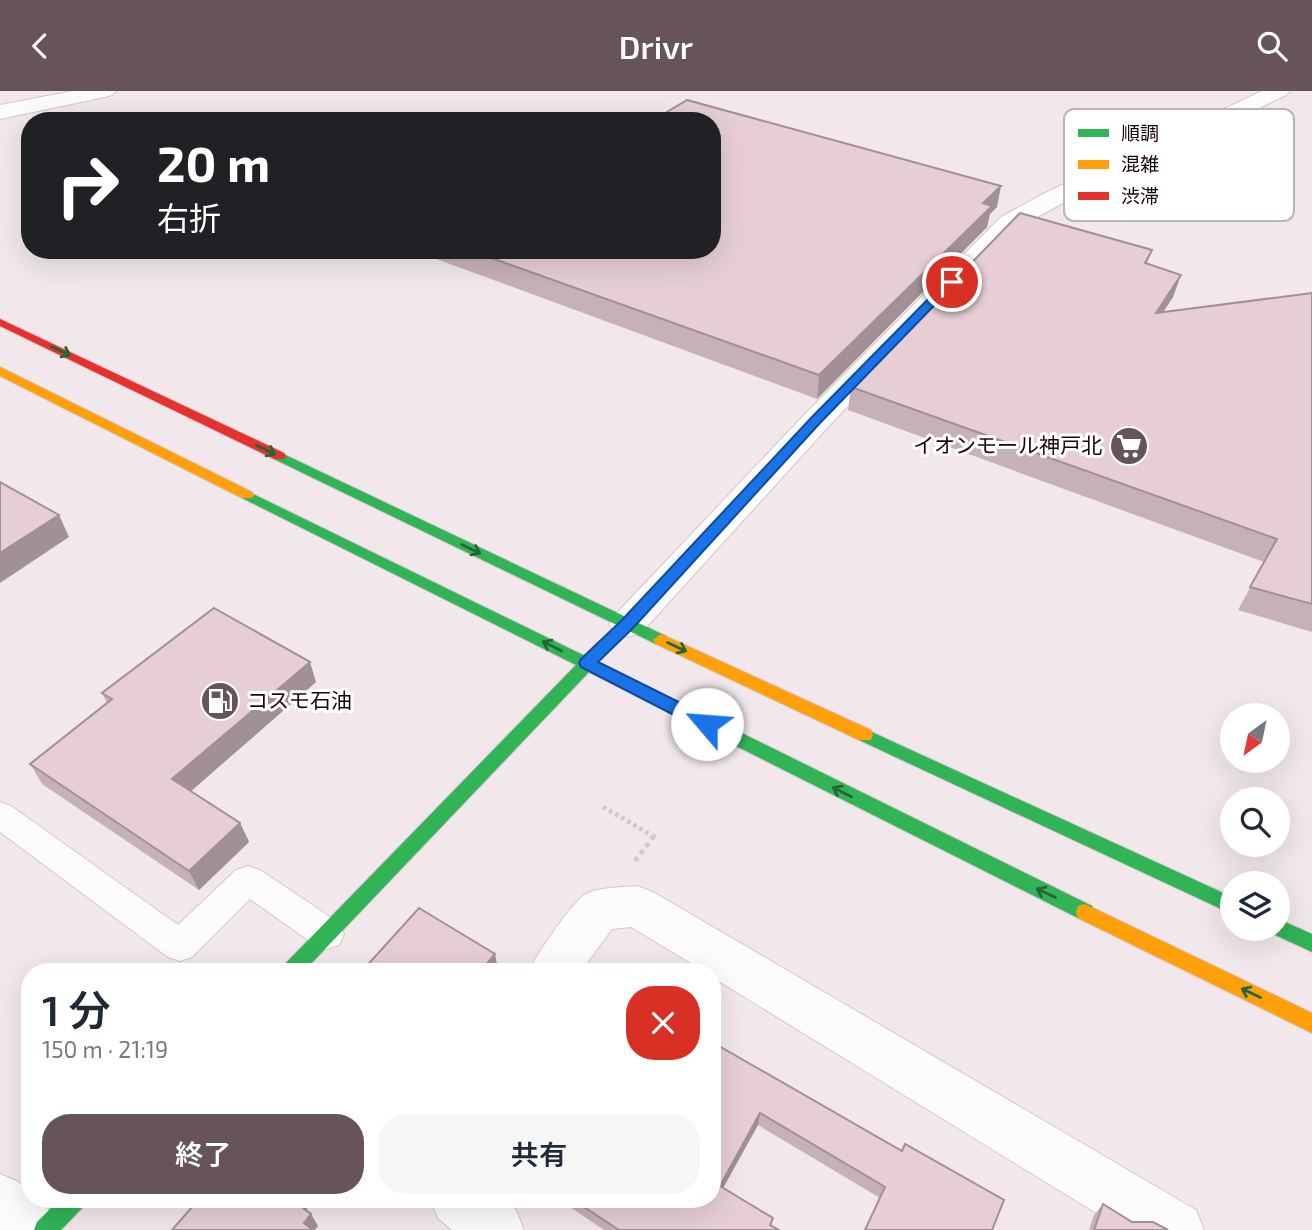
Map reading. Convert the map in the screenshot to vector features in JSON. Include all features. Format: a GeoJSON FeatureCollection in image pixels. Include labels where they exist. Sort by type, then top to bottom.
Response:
{"type":"FeatureCollection","features":[{"type":"Feature","properties":{"kind":"street"},"geometry":{"type":"LineString","coordinates":[[0,112],[105,91]]}},
{"type":"Feature","properties":{"kind":"street"},"geometry":{"type":"LineString","coordinates":[[1241,109],[1279,91]]}},
{"type":"Feature","properties":{"kind":"street"},"geometry":{"type":"LineString","coordinates":[[299,963],[587,663],[628,624],[816,421],[1010,222],[1064,193]]}},
{"type":"Feature","properties":{"kind":"street"},"geometry":{"type":"LineString","coordinates":[[0,322],[628,624],[1220,900]]}},
{"type":"Feature","properties":{"kind":"street"},"geometry":{"type":"LineString","coordinates":[[0,370],[900,822],[1312,1023]]}},
{"type":"Feature","properties":{"kind":"street"},"geometry":{"type":"LineString","coordinates":[[559,963],[599,910],[637,906],[1175,1230]]}},
{"type":"Feature","properties":{"kind":"street"},"geometry":{"type":"LineString","coordinates":[[1290,933],[1312,943]]}},
{"type":"Feature","properties":{"kind":"street"},"geometry":{"type":"LineString","coordinates":[[0,1201],[29,1230]]}},
{"type":"Feature","properties":{"kind":"street"},"geometry":{"type":"LineString","coordinates":[[45,1230],[66,1208]]}},
{"type":"Feature","properties":{"kind":"street"},"geometry":{"type":"LineString","coordinates":[[468,1208],[495,1230]]}},
{"type":"Feature","properties":{"kind":"lane"},"geometry":{"type":"LineString","coordinates":[[0,815],[180,946],[248,880],[327,934]]}},
{"type":"Feature","properties":{"kind":"path"},"geometry":{"type":"LineString","coordinates":[[599,910],[654,836],[603,807]]}},
{"type":"Feature","properties":{"kind":"building"},"geometry":{"type":"Polygon","coordinates":[[[687,100],[1001,186],[983,203],[992,206],[819,375],[494,259],[721,259],[721,112],[667,112],[687,100]]]}},
{"type":"Feature","properties":{"kind":"building"},"geometry":{"type":"Polygon","coordinates":[[[1020,213],[1152,250],[1145,263],[1181,275],[1156,313],[1312,293],[1312,604],[1250,587],[1277,539],[851,387],[1020,213]]]}},
{"type":"Feature","properties":{"kind":"building"},"geometry":{"type":"Polygon","coordinates":[[[0,482],[59,515],[0,553],[0,482]]]}},
{"type":"Feature","properties":{"kind":"building"},"geometry":{"type":"Polygon","coordinates":[[[214,608],[310,662],[172,779],[240,823],[189,871],[30,764],[112,699],[102,693],[214,608]]]}},
{"type":"Feature","properties":{"kind":"building"},"geometry":{"type":"Polygon","coordinates":[[[419,908],[495,954],[488,963],[369,963],[419,908]]]}},
{"type":"Feature","properties":{"kind":"building"},"geometry":{"type":"Polygon","coordinates":[[[721,1047],[902,1151],[905,1144],[1004,1200],[992,1230],[865,1230],[885,1187],[760,1113],[721,1184],[721,1047]]]}},
{"type":"Feature","properties":{"kind":"building"},"geometry":{"type":"Polygon","coordinates":[[[721,1187],[773,1218],[770,1225],[779,1230],[619,1230],[586,1208],[721,1208],[721,1187]]]}},
{"type":"Feature","properties":{"kind":"building"},"geometry":{"type":"Polygon","coordinates":[[[1103,1204],[1132,1222],[1153,1222],[1168,1230],[1094,1230],[1103,1204]]]}},
{"type":"Feature","properties":{"kind":"building"},"geometry":{"type":"Polygon","coordinates":[[[191,1208],[303,1208],[311,1214],[304,1223],[313,1230],[172,1230],[191,1208]]]}},
{"type":"Feature","properties":{"kind":"traffic: fast"},"geometry":{"type":"LineString","coordinates":[[279,456],[661,640]]}},
{"type":"Feature","properties":{"kind":"traffic: fast"},"geometry":{"type":"LineString","coordinates":[[247,495],[1085,912]]}},
{"type":"Feature","properties":{"kind":"traffic: fast"},"geometry":{"type":"LineString","coordinates":[[299,963],[603,647]]}},
{"type":"Feature","properties":{"kind":"traffic: fast"},"geometry":{"type":"LineString","coordinates":[[865,735],[1220,900]]}},
{"type":"Feature","properties":{"kind":"traffic: fast"},"geometry":{"type":"LineString","coordinates":[[1290,933],[1312,943]]}},
{"type":"Feature","properties":{"kind":"traffic: fast"},"geometry":{"type":"LineString","coordinates":[[45,1230],[66,1208]]}},
{"type":"Feature","properties":{"kind":"traffic: slow"},"geometry":{"type":"LineString","coordinates":[[0,371],[247,495]]}},
{"type":"Feature","properties":{"kind":"traffic: slow"},"geometry":{"type":"LineString","coordinates":[[661,640],[865,735]]}},
{"type":"Feature","properties":{"kind":"traffic: slow"},"geometry":{"type":"LineString","coordinates":[[1085,912],[1312,1023]]}},
{"type":"Feature","properties":{"kind":"traffic: jam"},"geometry":{"type":"LineString","coordinates":[[0,322],[279,456]]}},
{"type":"Feature","properties":{"kind":"place","name":"イオンモール神戸北"},"geometry":{"type":"Point","coordinates":[1129,446]}},
{"type":"Feature","properties":{"kind":"place","name":"コスモ石油"},"geometry":{"type":"Point","coordinates":[220,701]}},
{"type":"Feature","properties":{"kind":"route"},"geometry":{"type":"LineString","coordinates":[[707,724],[587,663],[628,624],[816,421],[952,282]]}}]}
